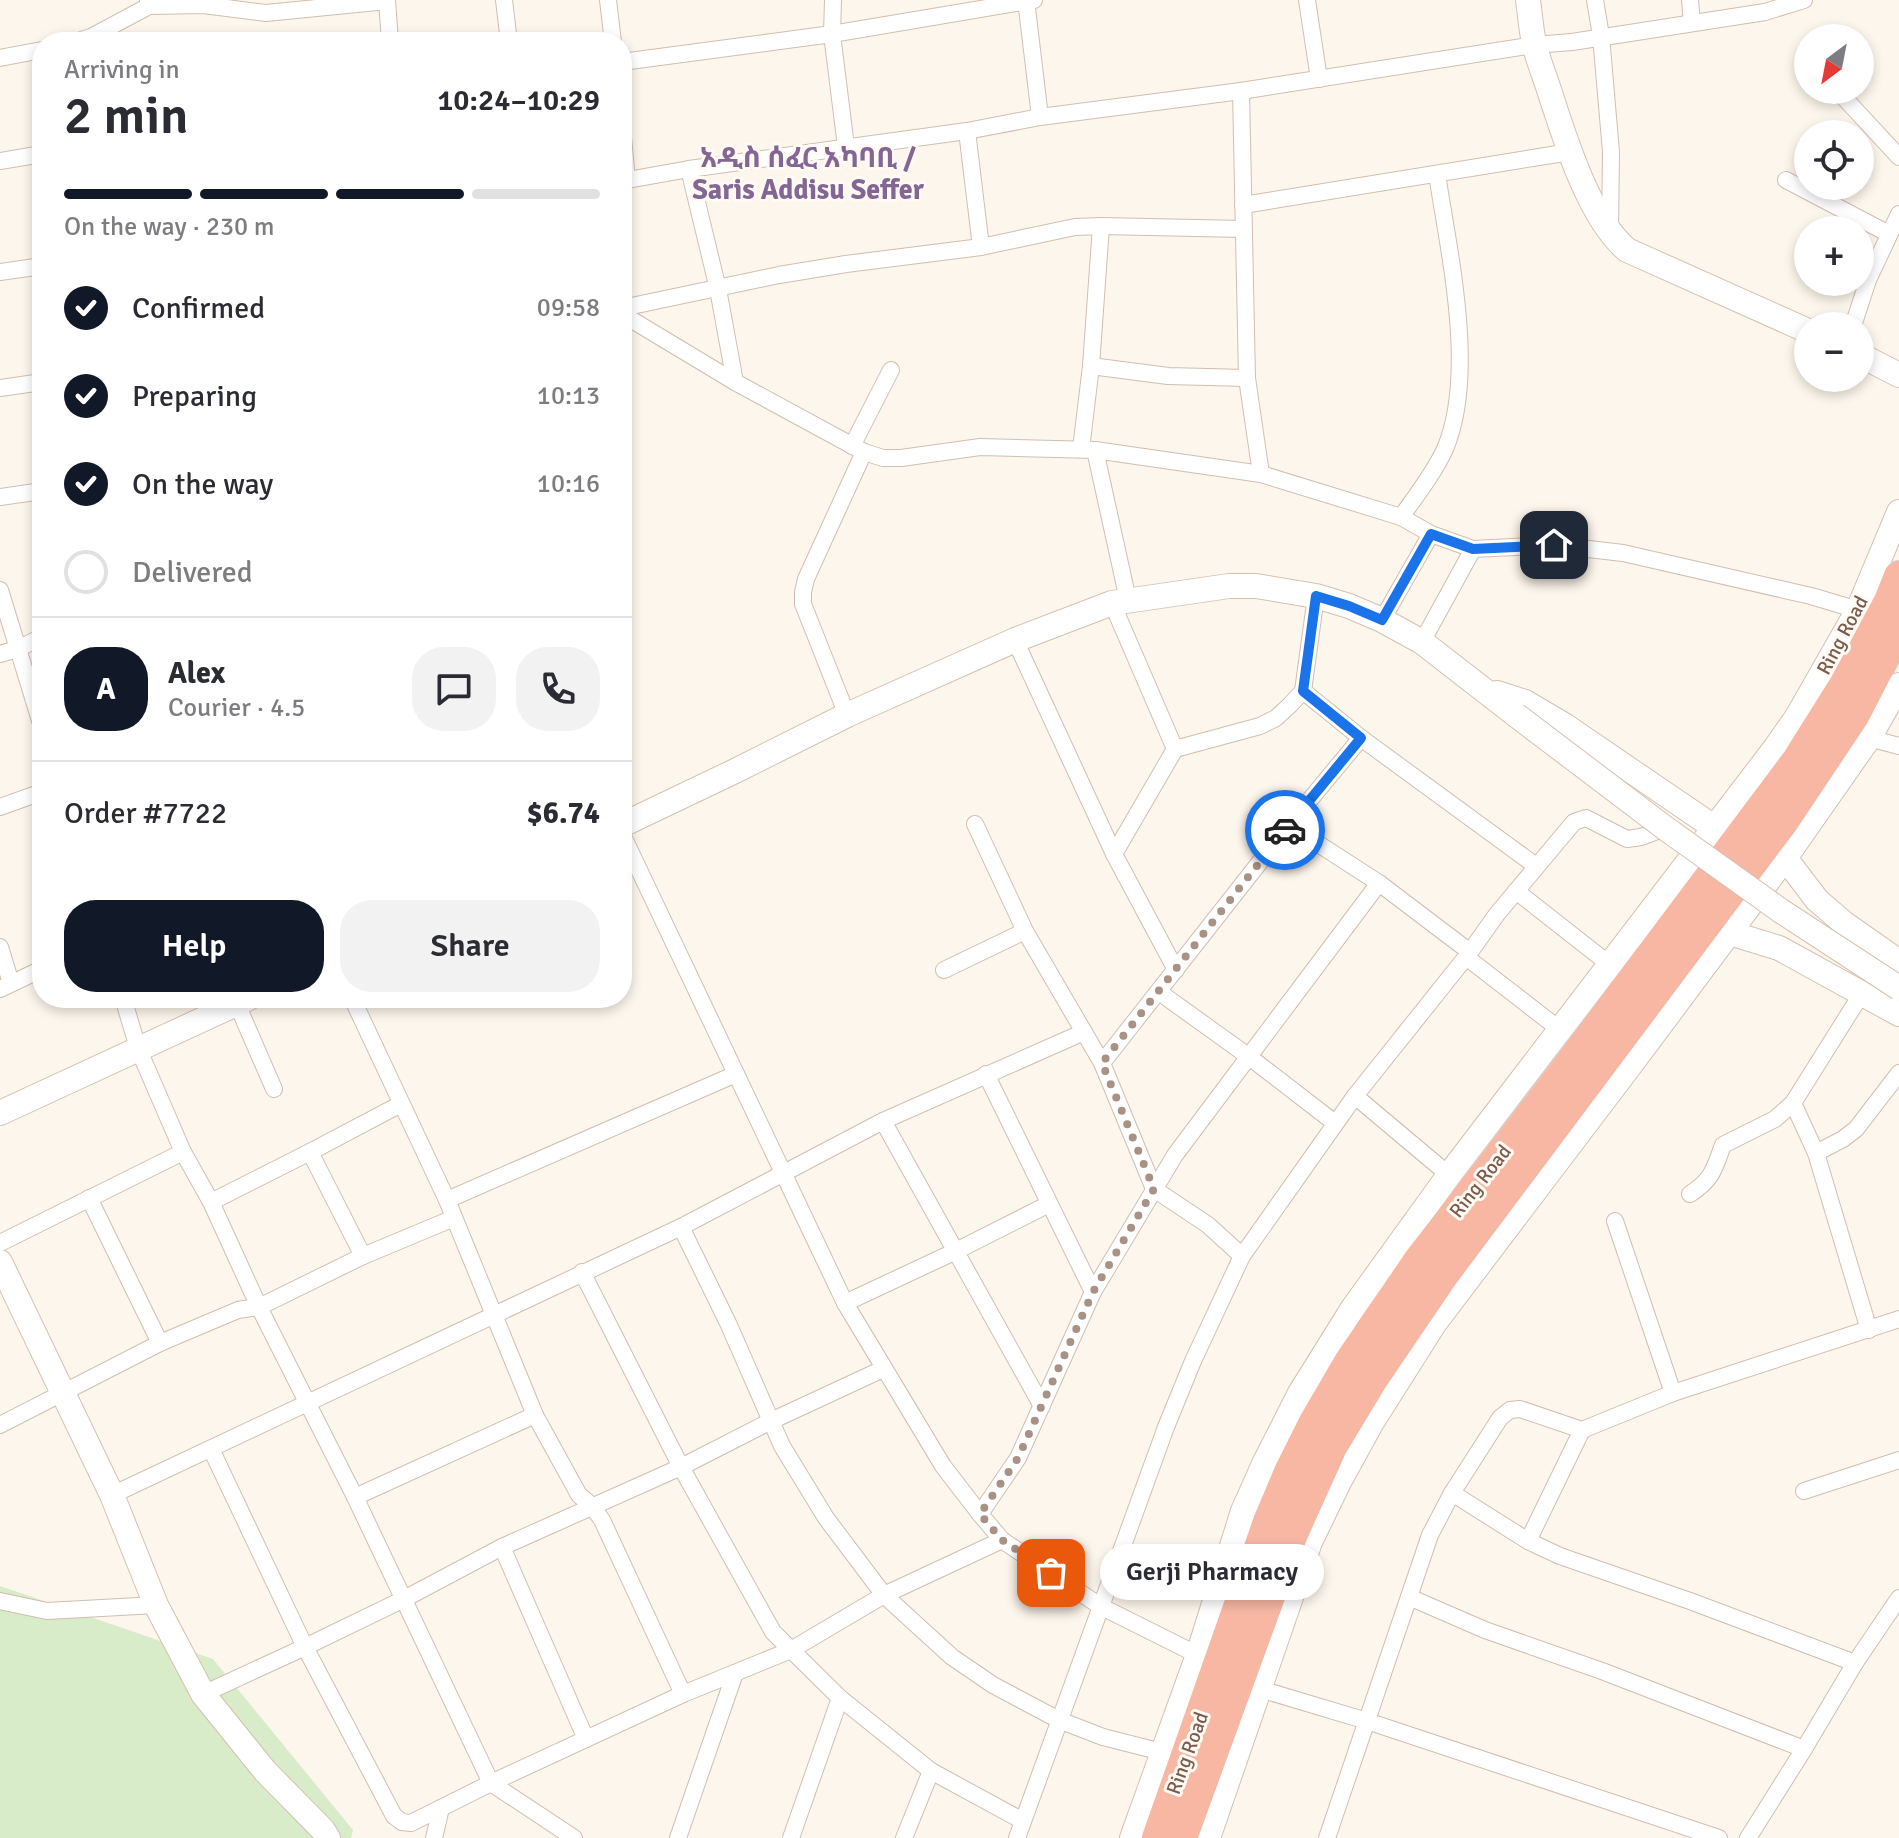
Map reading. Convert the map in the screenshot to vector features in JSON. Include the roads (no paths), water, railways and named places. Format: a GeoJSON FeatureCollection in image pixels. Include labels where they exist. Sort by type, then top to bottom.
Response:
{"type":"FeatureCollection","features":[{"type":"Feature","properties":{"kind":"highway","name":"Ring Road"},"geometry":{"type":"LineString","coordinates":[[1157,1838],[1267,1525],[1314,1422],[1349,1362],[1418,1261],[1797,760],[1844,685],[1899,576]]}},
{"type":"Feature","properties":{"kind":"highway","name":"Ring Road"},"geometry":{"type":"LineString","coordinates":[[1182,1838],[1292,1536],[1332,1447],[1364,1392],[1443,1276],[1792,811],[1854,716],[1899,629]]}},
{"type":"Feature","properties":{"kind":"main road"},"geometry":{"type":"LineString","coordinates":[[1528,0],[1534,45],[1570,152],[1610,232],[1627,250],[1794,325]]}},
{"type":"Feature","properties":{"kind":"main road"},"geometry":{"type":"LineString","coordinates":[[1874,362],[1899,375]]}},
{"type":"Feature","properties":{"kind":"main road","name":"Ring Road"},"geometry":{"type":"LineString","coordinates":[[1132,1838],[1198,1655],[1243,1511],[1300,1393],[1353,1308],[1449,1175],[1797,717],[1858,610],[1899,512]]}},
{"type":"Feature","properties":{"kind":"main road"},"geometry":{"type":"LineString","coordinates":[[632,820],[847,715],[1015,640],[1120,602],[1229,586],[1256,586],[1316,596],[1349,606],[1422,642],[1665,828],[1781,911],[1899,988]]}},
{"type":"Feature","properties":{"kind":"main road"},"geometry":{"type":"LineString","coordinates":[[1208,1838],[1310,1542],[1372,1422],[1434,1324],[1785,858],[1869,738],[1899,685]]}},
{"type":"Feature","properties":{"kind":"main road"},"geometry":{"type":"LineString","coordinates":[[1483,690],[1525,702],[1544,713],[1715,828]]}},
{"type":"Feature","properties":{"kind":"main road"},"geometry":{"type":"LineString","coordinates":[[1785,858],[1817,900],[1899,962]]}},
{"type":"Feature","properties":{"kind":"main road"},"geometry":{"type":"LineString","coordinates":[[1730,933],[1779,948],[1899,1014]]}},
{"type":"Feature","properties":{"kind":"main road"},"geometry":{"type":"LineString","coordinates":[[0,1113],[227,1008]]}},
{"type":"Feature","properties":{"kind":"main road"},"geometry":{"type":"LineString","coordinates":[[0,1262],[112,1495],[156,1605],[203,1694],[265,1771],[328,1838]]}},
{"type":"Feature","properties":{"kind":"street"},"geometry":{"type":"LineString","coordinates":[[504,0],[508,32]]}},
{"type":"Feature","properties":{"kind":"street"},"geometry":{"type":"LineString","coordinates":[[608,0],[612,32]]}},
{"type":"Feature","properties":{"kind":"street"},"geometry":{"type":"LineString","coordinates":[[833,0],[832,34],[846,147]]}},
{"type":"Feature","properties":{"kind":"street"},"geometry":{"type":"LineString","coordinates":[[632,61],[832,34],[1029,0],[1040,117]]}},
{"type":"Feature","properties":{"kind":"street"},"geometry":{"type":"LineString","coordinates":[[1307,0],[1319,79]]}},
{"type":"Feature","properties":{"kind":"street"},"geometry":{"type":"LineString","coordinates":[[1595,0],[1611,152],[1610,232]]}},
{"type":"Feature","properties":{"kind":"street"},"geometry":{"type":"LineString","coordinates":[[1690,0],[1692,23]]}},
{"type":"Feature","properties":{"kind":"street"},"geometry":{"type":"LineString","coordinates":[[632,179],[967,131],[1040,117],[1241,91],[1534,45],[1572,42],[1765,12],[1804,0]]}},
{"type":"Feature","properties":{"kind":"street"},"geometry":{"type":"LineString","coordinates":[[100,32],[149,3],[203,5],[266,13],[387,1],[389,32]]}},
{"type":"Feature","properties":{"kind":"street"},"geometry":{"type":"LineString","coordinates":[[0,58],[32,52]]}},
{"type":"Feature","properties":{"kind":"street"},"geometry":{"type":"LineString","coordinates":[[1241,91],[1247,378],[1261,474]]}},
{"type":"Feature","properties":{"kind":"street"},"geometry":{"type":"LineString","coordinates":[[1850,104],[1899,157]]}},
{"type":"Feature","properties":{"kind":"street"},"geometry":{"type":"LineString","coordinates":[[967,131],[981,247]]}},
{"type":"Feature","properties":{"kind":"street"},"geometry":{"type":"LineString","coordinates":[[1243,205],[1570,152]]}},
{"type":"Feature","properties":{"kind":"street"},"geometry":{"type":"LineString","coordinates":[[0,161],[32,156]]}},
{"type":"Feature","properties":{"kind":"street"},"geometry":{"type":"LineString","coordinates":[[689,169],[718,289],[735,382]]}},
{"type":"Feature","properties":{"kind":"street"},"geometry":{"type":"LineString","coordinates":[[1401,517],[1444,450],[1456,417],[1458,315],[1437,174]]}},
{"type":"Feature","properties":{"kind":"street"},"geometry":{"type":"LineString","coordinates":[[1786,180],[1889,234]]}},
{"type":"Feature","properties":{"kind":"street"},"geometry":{"type":"LineString","coordinates":[[1858,312],[1868,280],[1899,214]]}},
{"type":"Feature","properties":{"kind":"street"},"geometry":{"type":"LineString","coordinates":[[1101,226],[1088,449],[1120,602],[1175,749]]}},
{"type":"Feature","properties":{"kind":"street"},"geometry":{"type":"LineString","coordinates":[[632,306],[779,275],[981,247],[1075,227],[1243,229]]}},
{"type":"Feature","properties":{"kind":"street"},"geometry":{"type":"LineString","coordinates":[[0,272],[32,267]]}},
{"type":"Feature","properties":{"kind":"street"},"geometry":{"type":"LineString","coordinates":[[632,320],[735,382],[858,449],[883,458],[980,447],[1088,449],[1261,474],[1401,517],[1431,534],[1473,549],[1554,545],[1623,553],[1811,596],[1858,610]]}},
{"type":"Feature","properties":{"kind":"street"},"geometry":{"type":"LineString","coordinates":[[1091,366],[1168,376],[1247,378]]}},
{"type":"Feature","properties":{"kind":"street"},"geometry":{"type":"LineString","coordinates":[[847,715],[803,604],[803,592],[891,370]]}},
{"type":"Feature","properties":{"kind":"street"},"geometry":{"type":"LineString","coordinates":[[0,388],[32,383]]}},
{"type":"Feature","properties":{"kind":"street"},"geometry":{"type":"LineString","coordinates":[[0,497],[32,492]]}},
{"type":"Feature","properties":{"kind":"street"},"geometry":{"type":"LineString","coordinates":[[1382,620],[1431,534]]}},
{"type":"Feature","properties":{"kind":"street"},"geometry":{"type":"LineString","coordinates":[[1422,642],[1473,549]]}},
{"type":"Feature","properties":{"kind":"street"},"geometry":{"type":"LineString","coordinates":[[0,590],[32,695]]}},
{"type":"Feature","properties":{"kind":"street"},"geometry":{"type":"LineString","coordinates":[[1114,854],[1175,749],[1260,726],[1276,718],[1303,691],[1316,596]]}},
{"type":"Feature","properties":{"kind":"street"},"geometry":{"type":"LineString","coordinates":[[1015,640],[1114,854],[1176,970]]}},
{"type":"Feature","properties":{"kind":"street"},"geometry":{"type":"LineString","coordinates":[[0,654],[32,642]]}},
{"type":"Feature","properties":{"kind":"street"},"geometry":{"type":"LineString","coordinates":[[1303,691],[1361,738],[1536,866]]}},
{"type":"Feature","properties":{"kind":"street"},"geometry":{"type":"LineString","coordinates":[[1102,1063],[1361,738]]}},
{"type":"Feature","properties":{"kind":"street"},"geometry":{"type":"LineString","coordinates":[[1869,738],[1899,746]]}},
{"type":"Feature","properties":{"kind":"street"},"geometry":{"type":"LineString","coordinates":[[0,807],[32,796]]}},
{"type":"Feature","properties":{"kind":"street"},"geometry":{"type":"LineString","coordinates":[[1017,1838],[1166,1427],[1242,1256],[1355,1096],[1574,822],[1586,818],[1627,839],[1665,828]]}},
{"type":"Feature","properties":{"kind":"street"},"geometry":{"type":"LineString","coordinates":[[975,824],[1025,931],[1102,1063],[1154,1189],[1208,1225],[1242,1256]]}},
{"type":"Feature","properties":{"kind":"street"},"geometry":{"type":"LineString","coordinates":[[1289,825],[1379,883],[1559,1029]]}},
{"type":"Feature","properties":{"kind":"street"},"geometry":{"type":"LineString","coordinates":[[632,855],[845,1303],[943,1466],[1002,1540],[1100,1606],[1198,1655]]}},
{"type":"Feature","properties":{"kind":"street"},"geometry":{"type":"LineString","coordinates":[[980,1514],[1018,1458],[1093,1292],[1175,1155],[1379,883]]}},
{"type":"Feature","properties":{"kind":"street"},"geometry":{"type":"LineString","coordinates":[[1516,891],[1609,964]]}},
{"type":"Feature","properties":{"kind":"street"},"geometry":{"type":"LineString","coordinates":[[944,970],[1025,931]]}},
{"type":"Feature","properties":{"kind":"street"},"geometry":{"type":"LineString","coordinates":[[0,947],[6,986],[32,974]]}},
{"type":"Feature","properties":{"kind":"street"},"geometry":{"type":"LineString","coordinates":[[1159,992],[1335,1123]]}},
{"type":"Feature","properties":{"kind":"street"},"geometry":{"type":"LineString","coordinates":[[1690,1194],[1704,1184],[1717,1167],[1723,1145],[1775,1119],[1793,1103],[1862,993]]}},
{"type":"Feature","properties":{"kind":"street"},"geometry":{"type":"LineString","coordinates":[[126,1008],[138,1048],[183,1152],[211,1202],[259,1307],[355,1497],[491,1783],[574,1838]]}},
{"type":"Feature","properties":{"kind":"street"},"geometry":{"type":"LineString","coordinates":[[245,1008],[274,1089]]}},
{"type":"Feature","properties":{"kind":"street"},"geometry":{"type":"LineString","coordinates":[[357,1008],[447,1200],[535,1415],[579,1495],[602,1520],[683,1694]]}},
{"type":"Feature","properties":{"kind":"street"},"geometry":{"type":"LineString","coordinates":[[112,1495],[681,1227],[883,1121],[1084,1032]]}},
{"type":"Feature","properties":{"kind":"street"},"geometry":{"type":"LineString","coordinates":[[1816,1153],[1856,1129],[1899,1073]]}},
{"type":"Feature","properties":{"kind":"street"},"geometry":{"type":"LineString","coordinates":[[447,1200],[736,1074]]}},
{"type":"Feature","properties":{"kind":"street"},"geometry":{"type":"LineString","coordinates":[[986,1074],[1093,1292]]}},
{"type":"Feature","properties":{"kind":"street"},"geometry":{"type":"LineString","coordinates":[[1355,1096],[1449,1175]]}},
{"type":"Feature","properties":{"kind":"street"},"geometry":{"type":"LineString","coordinates":[[1793,1103],[1816,1153],[1869,1330]]}},
{"type":"Feature","properties":{"kind":"street"},"geometry":{"type":"LineString","coordinates":[[211,1202],[401,1104]]}},
{"type":"Feature","properties":{"kind":"street"},"geometry":{"type":"LineString","coordinates":[[883,1121],[1042,1406]]}},
{"type":"Feature","properties":{"kind":"street"},"geometry":{"type":"LineString","coordinates":[[0,1243],[183,1152]]}},
{"type":"Feature","properties":{"kind":"street"},"geometry":{"type":"LineString","coordinates":[[310,1152],[363,1256]]}},
{"type":"Feature","properties":{"kind":"street"},"geometry":{"type":"LineString","coordinates":[[89,1198],[160,1343]]}},
{"type":"Feature","properties":{"kind":"street"},"geometry":{"type":"LineString","coordinates":[[845,1303],[1049,1204]]}},
{"type":"Feature","properties":{"kind":"street"},"geometry":{"type":"LineString","coordinates":[[0,1425],[160,1343],[238,1310],[259,1307],[363,1256],[454,1218]]}},
{"type":"Feature","properties":{"kind":"street"},"geometry":{"type":"LineString","coordinates":[[1615,1221],[1673,1393]]}},
{"type":"Feature","properties":{"kind":"street"},"geometry":{"type":"LineString","coordinates":[[681,1227],[728,1323],[782,1446],[826,1518],[884,1595],[952,1657],[993,1685],[1059,1720],[1103,1737],[1162,1752]]}},
{"type":"Feature","properties":{"kind":"street"},"geometry":{"type":"LineString","coordinates":[[582,1272],[681,1467],[773,1632],[840,1698],[931,1771],[1023,1821]]}},
{"type":"Feature","properties":{"kind":"street"},"geometry":{"type":"LineString","coordinates":[[1330,1837],[1430,1535],[1452,1493],[1500,1418],[1510,1410],[1520,1409],[1582,1430],[1673,1393],[1899,1319]]}},
{"type":"Feature","properties":{"kind":"street"},"geometry":{"type":"LineString","coordinates":[[203,1694],[404,1599],[502,1547],[681,1467],[883,1369]]}},
{"type":"Feature","properties":{"kind":"street"},"geometry":{"type":"LineString","coordinates":[[355,1497],[535,1415]]}},
{"type":"Feature","properties":{"kind":"street"},"geometry":{"type":"LineString","coordinates":[[1528,1541],[1582,1430]]}},
{"type":"Feature","properties":{"kind":"street"},"geometry":{"type":"LineString","coordinates":[[211,1449],[305,1647],[394,1816],[402,1822],[411,1823],[683,1694],[791,1650],[884,1595],[1002,1540]]}},
{"type":"Feature","properties":{"kind":"street"},"geometry":{"type":"LineString","coordinates":[[1804,1491],[1899,1460]]}},
{"type":"Feature","properties":{"kind":"street"},"geometry":{"type":"LineString","coordinates":[[1452,1493],[1528,1541],[1560,1556],[1855,1663]]}},
{"type":"Feature","properties":{"kind":"street"},"geometry":{"type":"LineString","coordinates":[[502,1547],[586,1739]]}},
{"type":"Feature","properties":{"kind":"street"},"geometry":{"type":"LineString","coordinates":[[1409,1597],[1485,1630],[1602,1671],[1804,1749]]}},
{"type":"Feature","properties":{"kind":"street"},"geometry":{"type":"LineString","coordinates":[[1748,1838],[1855,1663],[1899,1598]]}},
{"type":"Feature","properties":{"kind":"street"},"geometry":{"type":"LineString","coordinates":[[0,1601],[47,1611],[156,1605]]}},
{"type":"Feature","properties":{"kind":"street"},"geometry":{"type":"LineString","coordinates":[[678,1838],[735,1673]]}},
{"type":"Feature","properties":{"kind":"street"},"geometry":{"type":"LineString","coordinates":[[1260,1689],[1367,1721],[1719,1838]]}},
{"type":"Feature","properties":{"kind":"street"},"geometry":{"type":"LineString","coordinates":[[791,1838],[840,1698]]}},
{"type":"Feature","properties":{"kind":"street"},"geometry":{"type":"LineString","coordinates":[[904,1838],[931,1771]]}},
{"type":"Feature","properties":{"kind":"street"},"geometry":{"type":"LineString","coordinates":[[434,1838],[441,1808]]}},
{"type":"Feature","properties":{"kind":"place","name":"Gerji Pharmacy"},"geometry":{"type":"Point","coordinates":[1051,1573]}},
{"type":"Feature","properties":{"kind":"district","name":"አዲስ ሰፈር አካባቢ / Saris Addisu Seffer"},"geometry":{"type":"Point","coordinates":[808,173]}}]}
